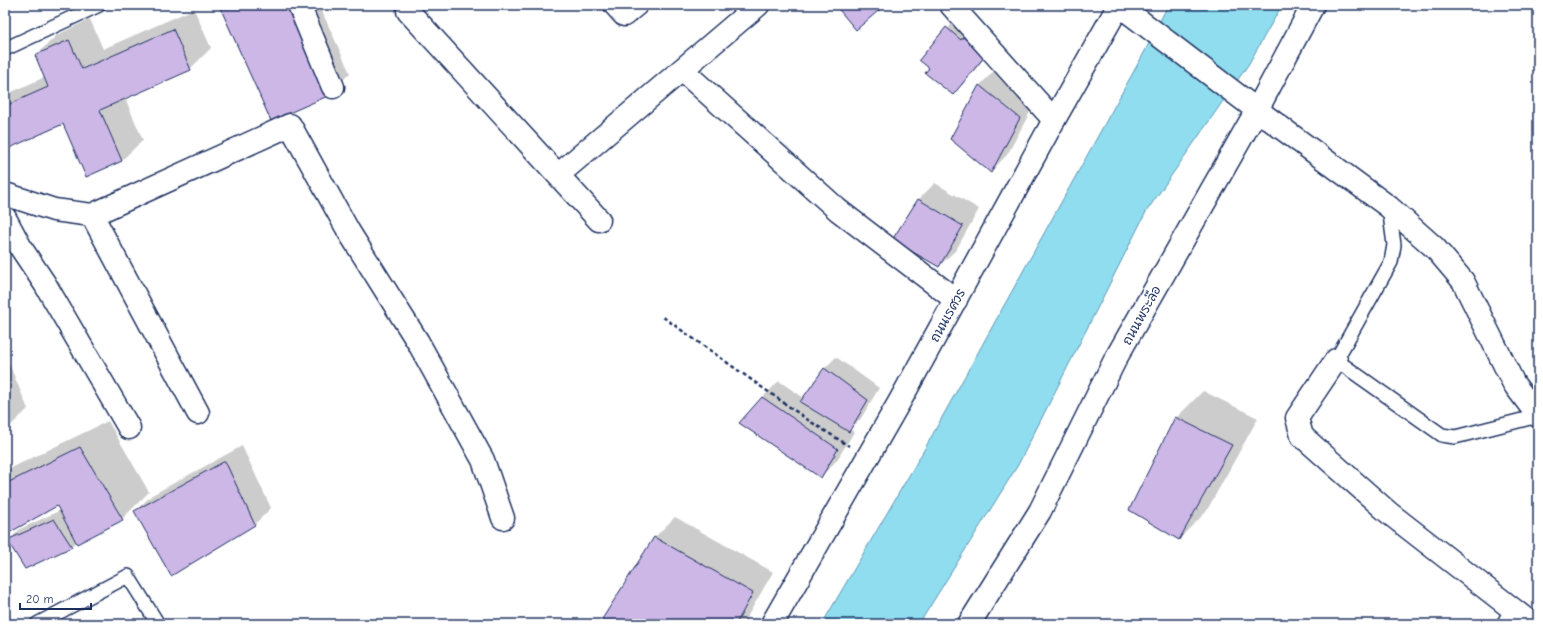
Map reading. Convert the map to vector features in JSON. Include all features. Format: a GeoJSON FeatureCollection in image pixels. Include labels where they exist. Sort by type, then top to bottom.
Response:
{"type":"FeatureCollection","features":[{"type":"Feature","properties":{"kind":"street"},"geometry":{"type":"LineString","coordinates":[[299,5],[333,87]]}},
{"type":"Feature","properties":{"kind":"street"},"geometry":{"type":"LineString","coordinates":[[615,5],[624,15],[636,5]]}},
{"type":"Feature","properties":{"kind":"street"},"geometry":{"type":"LineString","coordinates":[[558,175],[758,5]]}},
{"type":"Feature","properties":{"kind":"street"},"geometry":{"type":"LineString","coordinates":[[951,5],[1054,120]]}},
{"type":"Feature","properties":{"kind":"street"},"geometry":{"type":"LineString","coordinates":[[1119,5],[1256,110],[1389,208],[1435,248],[1463,281],[1514,384],[1538,416]]}},
{"type":"Feature","properties":{"kind":"street","name":"ถนนเรศวร"},"geometry":{"type":"LineString","coordinates":[[772,624],[868,458],[1119,5]]}},
{"type":"Feature","properties":{"kind":"street","name":"ถนนพระลือ"},"geometry":{"type":"LineString","coordinates":[[968,624],[1040,511],[1116,358],[1256,110],[1313,5]]}},
{"type":"Feature","properties":{"kind":"street"},"geometry":{"type":"LineString","coordinates":[[408,11],[599,220]]}},
{"type":"Feature","properties":{"kind":"street"},"geometry":{"type":"LineString","coordinates":[[682,70],[838,210],[956,300]]}},
{"type":"Feature","properties":{"kind":"street"},"geometry":{"type":"LineString","coordinates":[[5,194],[54,210],[92,215],[290,125],[349,232],[418,342],[484,460],[503,518]]}},
{"type":"Feature","properties":{"kind":"street"},"geometry":{"type":"LineString","coordinates":[[92,215],[198,413]]}},
{"type":"Feature","properties":{"kind":"street"},"geometry":{"type":"LineString","coordinates":[[5,218],[21,248],[45,284],[129,428]]}},
{"type":"Feature","properties":{"kind":"street"},"geometry":{"type":"LineString","coordinates":[[1336,360],[1298,418],[1302,436],[1508,616],[1532,624]]}},
{"type":"Feature","properties":{"kind":"lane"},"geometry":{"type":"LineString","coordinates":[[5,49],[99,5]]}},
{"type":"Feature","properties":{"kind":"lane"},"geometry":{"type":"LineString","coordinates":[[1389,208],[1394,245],[1391,262],[1336,360],[1442,434],[1454,438],[1538,416]]}},
{"type":"Feature","properties":{"kind":"lane"},"geometry":{"type":"LineString","coordinates":[[37,624],[128,576],[158,624]]}},
{"type":"Feature","properties":{"kind":"path"},"geometry":{"type":"LineString","coordinates":[[663,317],[808,420],[868,458]]}},
{"type":"Feature","properties":{"kind":"water"},"geometry":{"type":"Polygon","coordinates":[[[1168,5],[1282,5],[1248,65],[1146,212],[1018,465],[919,624],[822,624],[924,450],[1145,51],[1168,5]]]}},
{"type":"Feature","properties":{"kind":"building"},"geometry":{"type":"Polygon","coordinates":[[[219,5],[290,5],[330,95],[271,121],[219,5]]]}},
{"type":"Feature","properties":{"kind":"building"},"geometry":{"type":"Polygon","coordinates":[[[835,5],[885,5],[856,30],[835,5]]]}},
{"type":"Feature","properties":{"kind":"building"},"geometry":{"type":"Polygon","coordinates":[[[946,27],[961,40],[963,37],[985,56],[953,95],[925,73],[929,68],[919,60],[946,27]]]}},
{"type":"Feature","properties":{"kind":"building"},"geometry":{"type":"Polygon","coordinates":[[[173,29],[191,70],[100,110],[122,161],[86,177],[63,124],[5,150],[5,106],[48,87],[35,55],[69,40],[82,69],[173,29]]]}},
{"type":"Feature","properties":{"kind":"building"},"geometry":{"type":"Polygon","coordinates":[[[979,85],[1020,118],[991,173],[950,139],[979,85]]]}},
{"type":"Feature","properties":{"kind":"building"},"geometry":{"type":"Polygon","coordinates":[[[918,199],[963,226],[939,267],[892,240],[918,199]]]}},
{"type":"Feature","properties":{"kind":"building"},"geometry":{"type":"Polygon","coordinates":[[[824,368],[868,400],[849,432],[800,402],[824,368]]]}},
{"type":"Feature","properties":{"kind":"building"},"geometry":{"type":"Polygon","coordinates":[[[762,397],[838,449],[821,478],[739,423],[762,397]]]}},
{"type":"Feature","properties":{"kind":"building"},"geometry":{"type":"Polygon","coordinates":[[[1175,417],[1232,445],[1179,540],[1129,510],[1175,417]]]}},
{"type":"Feature","properties":{"kind":"building"},"geometry":{"type":"Polygon","coordinates":[[[80,447],[123,520],[77,544],[57,506],[5,535],[5,484],[80,447]]]}},
{"type":"Feature","properties":{"kind":"building"},"geometry":{"type":"Polygon","coordinates":[[[225,461],[255,525],[171,576],[134,511],[225,461]]]}},
{"type":"Feature","properties":{"kind":"building"},"geometry":{"type":"Polygon","coordinates":[[[54,519],[72,547],[25,569],[7,540],[54,519]]]}},
{"type":"Feature","properties":{"kind":"building"},"geometry":{"type":"Polygon","coordinates":[[[654,537],[753,593],[736,624],[599,624],[654,537]]]}}]}
